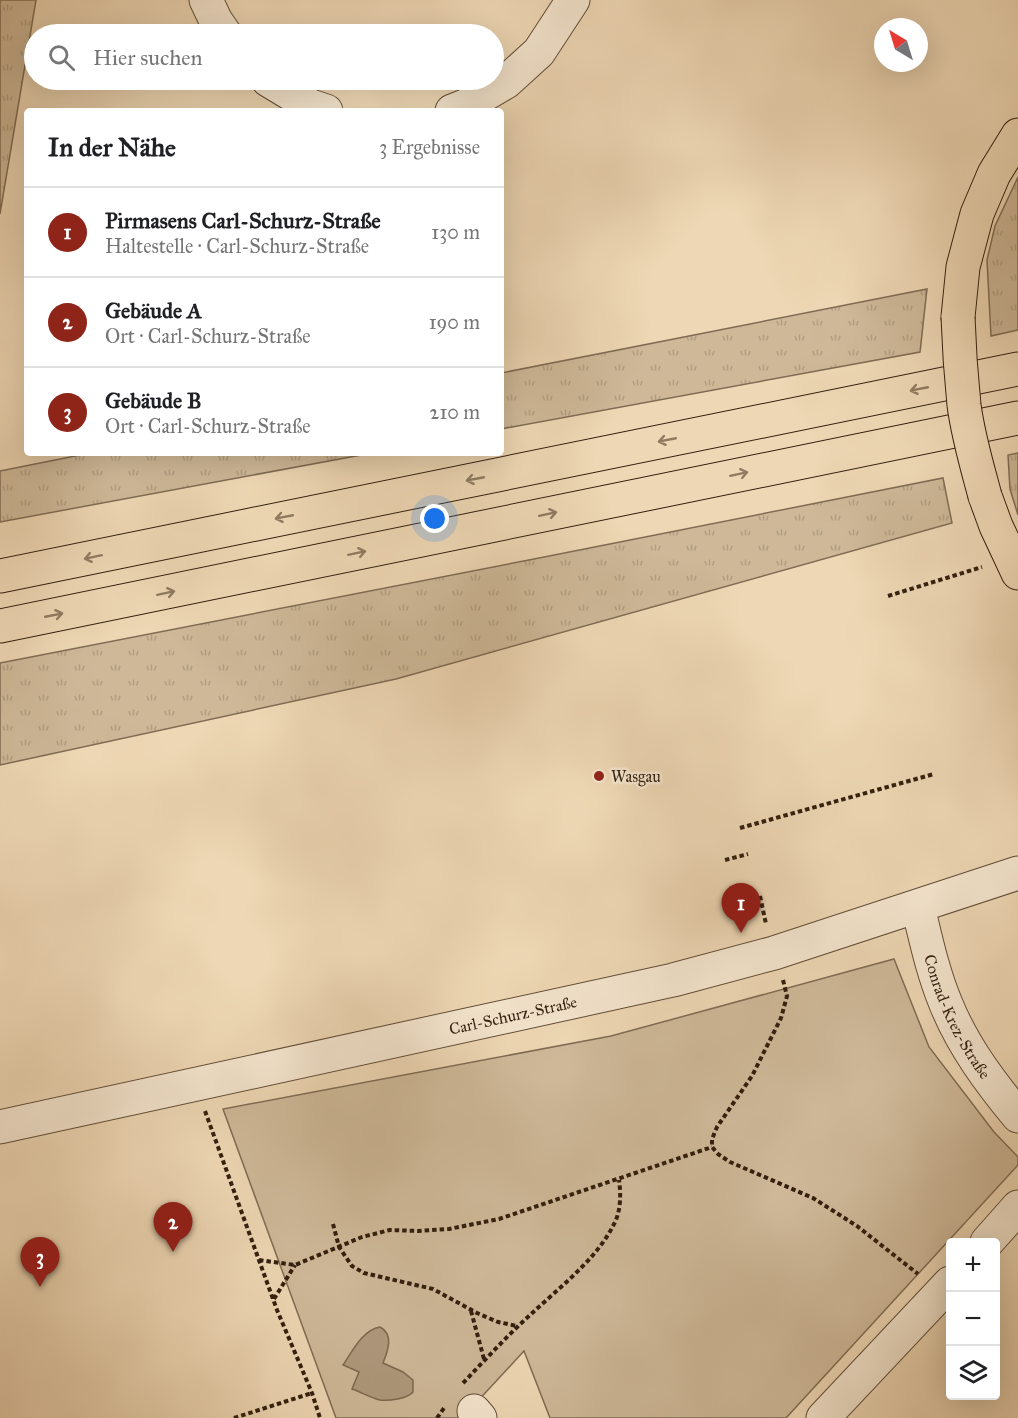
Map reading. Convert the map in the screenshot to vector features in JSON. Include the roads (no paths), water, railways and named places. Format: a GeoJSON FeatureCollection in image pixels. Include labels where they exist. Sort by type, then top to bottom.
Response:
{"type":"FeatureCollection","features":[{"type":"Feature","properties":{"kind":"main road"},"geometry":{"type":"LineString","coordinates":[[1014,566],[996,526],[972,446],[964,407],[958,317],[963,267],[977,214],[994,174],[1018,135]]}},
{"type":"Feature","properties":{"kind":"main road"},"geometry":{"type":"LineString","coordinates":[[0,576],[1018,369]]}},
{"type":"Feature","properties":{"kind":"main road"},"geometry":{"type":"LineString","coordinates":[[0,626],[1018,418]]}},
{"type":"Feature","properties":{"kind":"main road"},"geometry":{"type":"LineString","coordinates":[[906,440],[1018,432]]}},
{"type":"Feature","properties":{"kind":"street"},"geometry":{"type":"LineString","coordinates":[[206,0],[218,24]]}},
{"type":"Feature","properties":{"kind":"street"},"geometry":{"type":"LineString","coordinates":[[504,83],[539,52],[573,0]]}},
{"type":"Feature","properties":{"kind":"street"},"geometry":{"type":"LineString","coordinates":[[283,90],[317,108]]}},
{"type":"Feature","properties":{"kind":"street"},"geometry":{"type":"LineString","coordinates":[[460,108],[492,90]]}},
{"type":"Feature","properties":{"kind":"street","name":"Carl-Schurz-Straße"},"geometry":{"type":"LineString","coordinates":[[0,1127],[673,980],[770,938],[918,907],[1018,873]]}},
{"type":"Feature","properties":{"kind":"street","name":"Conrad-Krez-Straße"},"geometry":{"type":"LineString","coordinates":[[918,907],[932,964],[946,1005],[967,1047],[994,1087],[1018,1116]]}},
{"type":"Feature","properties":{"kind":"street"},"geometry":{"type":"LineString","coordinates":[[991,1238],[1018,1207]]}},
{"type":"Feature","properties":{"kind":"street"},"geometry":{"type":"LineString","coordinates":[[823,1418],[946,1288]]}},
{"type":"Feature","properties":{"kind":"place","name":"Wasgau"},"geometry":{"type":"Point","coordinates":[599,776]}},
{"type":"Feature","properties":{"kind":"place","name":"Pirmasens Carl-Schurz-Straße"},"geometry":{"type":"Point","coordinates":[741,933]}},
{"type":"Feature","properties":{"kind":"place","name":"Gebäude A"},"geometry":{"type":"Point","coordinates":[173,1252]}},
{"type":"Feature","properties":{"kind":"place","name":"Gebäude B"},"geometry":{"type":"Point","coordinates":[40,1287]}}]}
